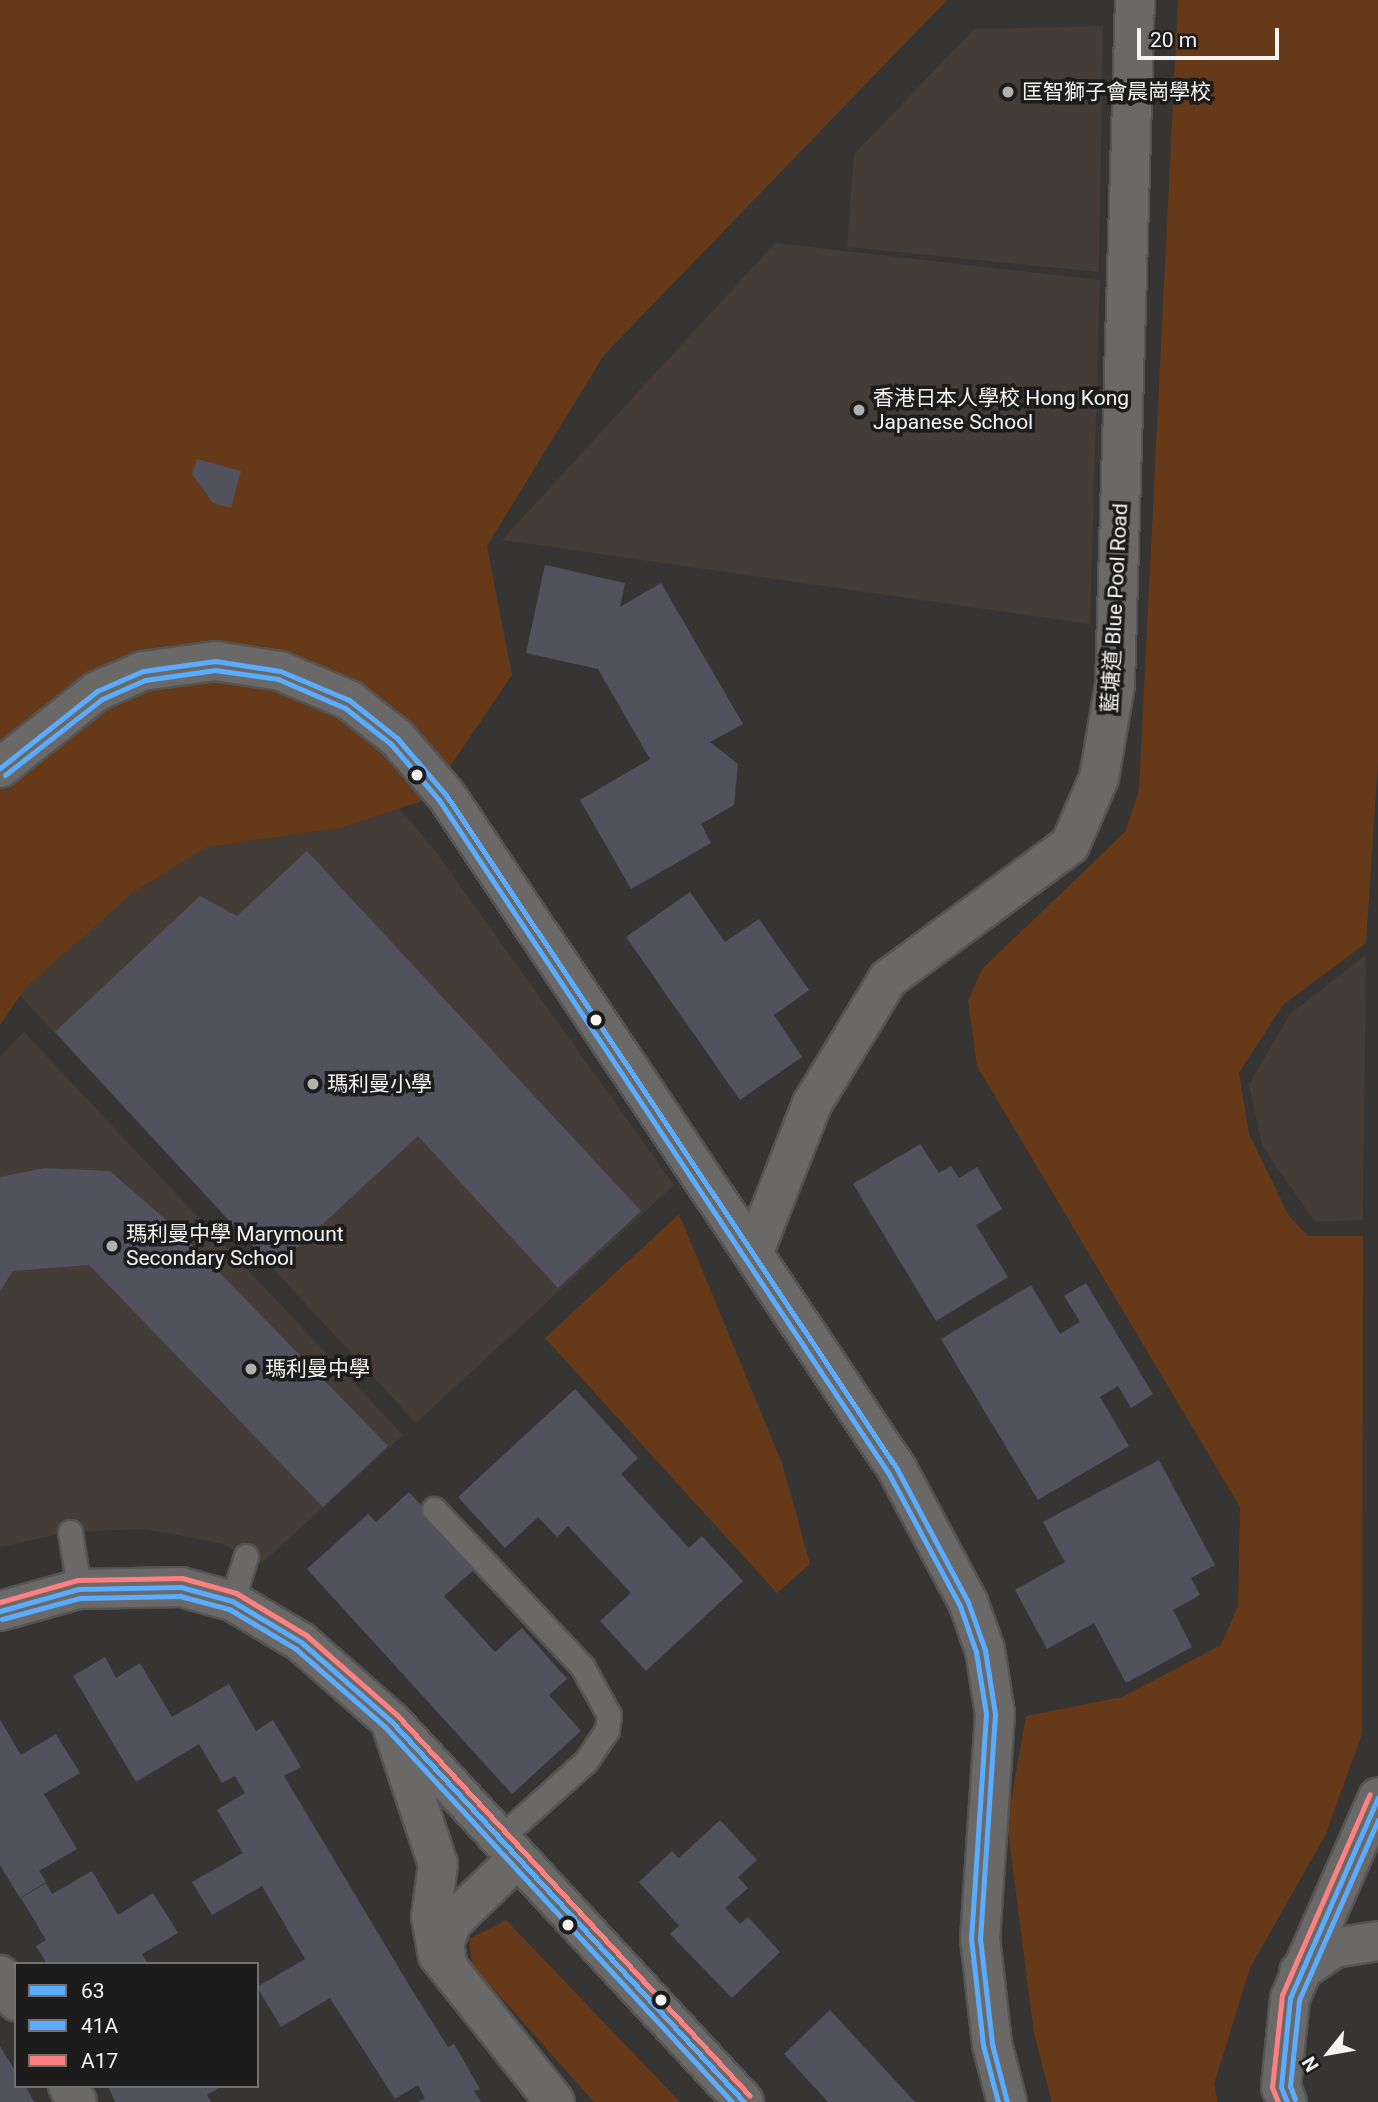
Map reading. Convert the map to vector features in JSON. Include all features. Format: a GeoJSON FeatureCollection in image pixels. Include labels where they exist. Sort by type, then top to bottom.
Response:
{"type":"FeatureCollection","features":[{"type":"Feature","properties":{"kind":"street","name":"藍塘道 Blue Pool Road"},"geometry":{"type":"LineString","coordinates":[[754,1252],[812,1104],[888,979],[1070,845],[1099,778],[1115,684],[1135,0]]}},
{"type":"Feature","properties":{"kind":"street"},"geometry":{"type":"LineString","coordinates":[[0,768],[97,691],[168,665],[256,666],[349,700],[397,738],[446,795],[754,1252],[933,1530],[985,1650],[996,1745],[980,1938],[990,2031],[1007,2102]]}},
{"type":"Feature","properties":{"kind":"street"},"geometry":{"type":"LineString","coordinates":[[0,1611],[79,1589],[181,1587],[232,1601],[345,1675],[391,1721],[507,1850],[744,2102]]}},
{"type":"Feature","properties":{"kind":"street"},"geometry":{"type":"LineString","coordinates":[[391,1721],[438,1864],[433,1940],[458,1986],[555,2102]]}},
{"type":"Feature","properties":{"kind":"street"},"geometry":{"type":"LineString","coordinates":[[1287,2102],[1281,2087],[1299,1972],[1378,1798]]}},
{"type":"Feature","properties":{"kind":"street"},"geometry":{"type":"LineString","coordinates":[[458,1986],[445,1957],[446,1932],[507,1850]]}},
{"type":"Feature","properties":{"kind":"street"},"geometry":{"type":"LineString","coordinates":[[1299,1972],[1334,1948],[1378,1941]]}},
{"type":"Feature","properties":{"kind":"street"},"geometry":{"type":"LineString","coordinates":[[0,1975],[14,1998]]}},
{"type":"Feature","properties":{"kind":"lane"},"geometry":{"type":"LineString","coordinates":[[434,1509],[582,1667],[609,1716],[603,1738],[586,1761],[507,1850]]}},
{"type":"Feature","properties":{"kind":"lane"},"geometry":{"type":"LineString","coordinates":[[70,1532],[79,1589]]}},
{"type":"Feature","properties":{"kind":"lane"},"geometry":{"type":"LineString","coordinates":[[232,1601],[246,1556]]}},
{"type":"Feature","properties":{"kind":"shaded area"},"geometry":{"type":"Polygon","coordinates":[[[0,0],[947,0],[604,355],[487,546],[512,675],[428,799],[340,828],[207,847],[135,891],[26,987],[0,1025],[0,0]]]}},
{"type":"Feature","properties":{"kind":"shaded area"},"geometry":{"type":"Polygon","coordinates":[[[1178,0],[1378,0],[1378,762],[1366,943],[1283,1005],[1239,1073],[1249,1134],[1289,1216],[1308,1236],[1363,1236],[1362,1734],[1325,1836],[1250,1968],[1214,2084],[1218,2102],[1052,2102],[1034,2033],[1007,1824],[1026,1716],[1122,1697],[1221,1645],[1238,1606],[1240,1507],[977,1066],[968,1001],[982,969],[1125,832],[1139,790],[1178,0]]]}},
{"type":"Feature","properties":{"kind":"shaded area","name":"匡智獅子會晨崗學校"},"geometry":{"type":"Polygon","coordinates":[[[1103,26],[1099,272],[847,247],[854,154],[974,29],[1103,26]]]}},
{"type":"Feature","properties":{"kind":"shaded area","name":"香港日本人學校 Hong Kong Japanese School"},"geometry":{"type":"Polygon","coordinates":[[[775,243],[1100,280],[1090,624],[502,540],[775,243]]]}},
{"type":"Feature","properties":{"kind":"shaded area"},"geometry":{"type":"Polygon","coordinates":[[[370,775],[431,845],[674,1185],[416,1423],[12,987],[140,873],[370,775]]]}},
{"type":"Feature","properties":{"kind":"shaded area"},"geometry":{"type":"Polygon","coordinates":[[[1366,955],[1363,1220],[1315,1222],[1262,1146],[1249,1084],[1290,1014],[1366,955]]]}},
{"type":"Feature","properties":{"kind":"shaded area","name":"瑪利曼中學 Marymount Secondary School"},"geometry":{"type":"Polygon","coordinates":[[[24,1032],[403,1435],[261,1564],[220,1543],[144,1529],[70,1532],[0,1547],[0,1057],[24,1032]]]}},
{"type":"Feature","properties":{"kind":"shaded area"},"geometry":{"type":"Polygon","coordinates":[[[679,1214],[782,1463],[810,1564],[777,1593],[545,1338],[679,1214]]]}},
{"type":"Feature","properties":{"kind":"shaded area"},"geometry":{"type":"Polygon","coordinates":[[[506,1920],[680,2102],[594,2102],[472,1965],[469,1939],[506,1920]]]}},
{"type":"Feature","properties":{"kind":"building"},"geometry":{"type":"Polygon","coordinates":[[[197,459],[241,471],[231,508],[213,503],[192,474],[197,459]]]}},
{"type":"Feature","properties":{"kind":"building"},"geometry":{"type":"Polygon","coordinates":[[[545,565],[625,583],[620,607],[661,583],[743,724],[710,742],[738,764],[734,805],[701,824],[711,843],[631,889],[580,800],[650,759],[598,669],[526,653],[545,565]]]}},
{"type":"Feature","properties":{"kind":"building","name":"瑪利曼小學"},"geometry":{"type":"Polygon","coordinates":[[[307,851],[641,1211],[558,1288],[418,1136],[274,1269],[55,1032],[200,896],[237,916],[307,851]]]}},
{"type":"Feature","properties":{"kind":"building"},"geometry":{"type":"Polygon","coordinates":[[[690,892],[725,942],[759,919],[809,990],[774,1015],[802,1057],[740,1100],[626,937],[690,892]]]}},
{"type":"Feature","properties":{"kind":"building"},"geometry":{"type":"Polygon","coordinates":[[[920,1144],[939,1173],[951,1166],[959,1178],[977,1167],[1002,1209],[976,1225],[1008,1277],[936,1321],[853,1184],[920,1144]]]}},
{"type":"Feature","properties":{"kind":"building","name":"瑪利曼中學"},"geometry":{"type":"Polygon","coordinates":[[[45,1168],[110,1171],[181,1233],[388,1446],[323,1507],[89,1265],[13,1271],[0,1291],[0,1177],[45,1168]]]}},
{"type":"Feature","properties":{"kind":"building"},"geometry":{"type":"Polygon","coordinates":[[[1086,1283],[1153,1394],[1131,1408],[1118,1386],[1100,1397],[1129,1446],[1038,1500],[941,1339],[1031,1285],[1060,1334],[1080,1322],[1064,1296],[1086,1283]]]}},
{"type":"Feature","properties":{"kind":"building"},"geometry":{"type":"Polygon","coordinates":[[[575,1389],[638,1458],[621,1474],[689,1548],[702,1536],[743,1581],[646,1671],[600,1621],[631,1593],[568,1526],[557,1537],[538,1517],[505,1548],[458,1497],[575,1389]]]}},
{"type":"Feature","properties":{"kind":"building"},"geometry":{"type":"Polygon","coordinates":[[[1159,1460],[1215,1565],[1191,1578],[1200,1595],[1173,1610],[1192,1647],[1126,1683],[1094,1623],[1047,1649],[1015,1590],[1065,1562],[1043,1522],[1159,1460]]]}},
{"type":"Feature","properties":{"kind":"building"},"geometry":{"type":"Polygon","coordinates":[[[409,1492],[477,1567],[444,1596],[495,1652],[522,1628],[567,1679],[549,1695],[581,1731],[512,1794],[307,1569],[368,1514],[376,1522],[409,1492]]]}},
{"type":"Feature","properties":{"kind":"building"},"geometry":{"type":"Polygon","coordinates":[[[105,1657],[116,1678],[140,1663],[172,1717],[229,1684],[256,1731],[273,1720],[301,1767],[284,1776],[415,1995],[448,2047],[454,2044],[480,2089],[474,2091],[481,2102],[418,2102],[425,2098],[418,2085],[395,2099],[330,1998],[281,2027],[259,1990],[259,1986],[305,1959],[262,1886],[212,1915],[192,1882],[243,1853],[217,1810],[245,1793],[235,1776],[222,1783],[199,1744],[136,1782],[73,1676],[105,1657]]]}},
{"type":"Feature","properties":{"kind":"building"},"geometry":{"type":"Polygon","coordinates":[[[0,1720],[21,1755],[56,1734],[80,1773],[44,1794],[77,1849],[39,1871],[46,1882],[20,1898],[0,1865],[0,1720]]]}},
{"type":"Feature","properties":{"kind":"building"},"geometry":{"type":"Polygon","coordinates":[[[720,1820],[757,1860],[738,1877],[748,1888],[725,1908],[740,1924],[748,1917],[780,1952],[732,1998],[670,1934],[679,1926],[639,1882],[672,1851],[679,1858],[720,1820]]]}},
{"type":"Feature","properties":{"kind":"building"},"geometry":{"type":"Polygon","coordinates":[[[92,1871],[118,1915],[153,1893],[178,1933],[142,1954],[147,1962],[46,1962],[36,1946],[46,1940],[21,1898],[46,1883],[52,1894],[92,1871]]]}},
{"type":"Feature","properties":{"kind":"building"},"geometry":{"type":"Polygon","coordinates":[[[830,2010],[915,2102],[828,2102],[784,2054],[830,2010]]]}},
{"type":"Feature","properties":{"kind":"building"},"geometry":{"type":"Polygon","coordinates":[[[0,2046],[14,2069],[14,2088],[26,2088],[34,2102],[0,2102],[0,2046]]]}},
{"type":"Feature","properties":{"kind":"building"},"geometry":{"type":"Polygon","coordinates":[[[109,2088],[219,2088],[207,2095],[211,2102],[115,2102],[109,2088]]]}},
{"type":"Feature","properties":{"kind":"transit line","name":"63"},"geometry":{"type":"LineString","coordinates":[[0,768],[97,691],[143,671],[215,661],[280,671],[349,700],[397,738],[446,795],[897,1469],[968,1602],[985,1650],[995,1714],[980,1938],[992,2044],[1007,2102]]}},
{"type":"Feature","properties":{"kind":"transit line","name":"41A"},"geometry":{"type":"LineString","coordinates":[[5,775],[102,699],[145,680],[215,670],[278,679],[345,708],[391,744],[439,800],[889,1474],[960,1606],[976,1652],[986,1714],[971,1938],[983,2045],[998,2102]]}},
{"type":"Feature","properties":{"kind":"transit line","name":"A17"},"geometry":{"type":"LineString","coordinates":[[0,1602],[78,1580],[182,1578],[236,1593],[306,1635],[397,1715],[750,2096]]}},
{"type":"Feature","properties":{"kind":"transit line"},"geometry":{"type":"LineString","coordinates":[[0,1611],[79,1589],[181,1587],[232,1601],[301,1642],[391,1721],[744,2102]]}},
{"type":"Feature","properties":{"kind":"transit line"},"geometry":{"type":"LineString","coordinates":[[2,1619],[80,1598],[180,1596],[229,1609],[296,1649],[385,1727],[732,2102]]}},
{"type":"Feature","properties":{"kind":"transit line","name":"A17"},"geometry":{"type":"LineString","coordinates":[[1278,2102],[1272,2087],[1282,1995],[1370,1794]]}},
{"type":"Feature","properties":{"kind":"transit line","name":"63"},"geometry":{"type":"LineString","coordinates":[[1287,2102],[1281,2087],[1290,1998],[1378,1798]]}},
{"type":"Feature","properties":{"kind":"transit line","name":"41A"},"geometry":{"type":"LineString","coordinates":[[1295,2099],[1290,2086],[1299,2000],[1378,1820]]}},
{"type":"Feature","properties":{"kind":"place","name":"匡智獅子會晨崗學校"},"geometry":{"type":"Point","coordinates":[1008,92]}},
{"type":"Feature","properties":{"kind":"place","name":"香港日本人學校 Hong Kong Japanese School"},"geometry":{"type":"Point","coordinates":[859,410]}},
{"type":"Feature","properties":{"kind":"place","name":"瑪利曼小學"},"geometry":{"type":"Point","coordinates":[313,1084]}},
{"type":"Feature","properties":{"kind":"place","name":"瑪利曼中學 Marymount Secondary School"},"geometry":{"type":"Point","coordinates":[112,1246]}},
{"type":"Feature","properties":{"kind":"place","name":"瑪利曼中學"},"geometry":{"type":"Point","coordinates":[251,1369]}}]}
